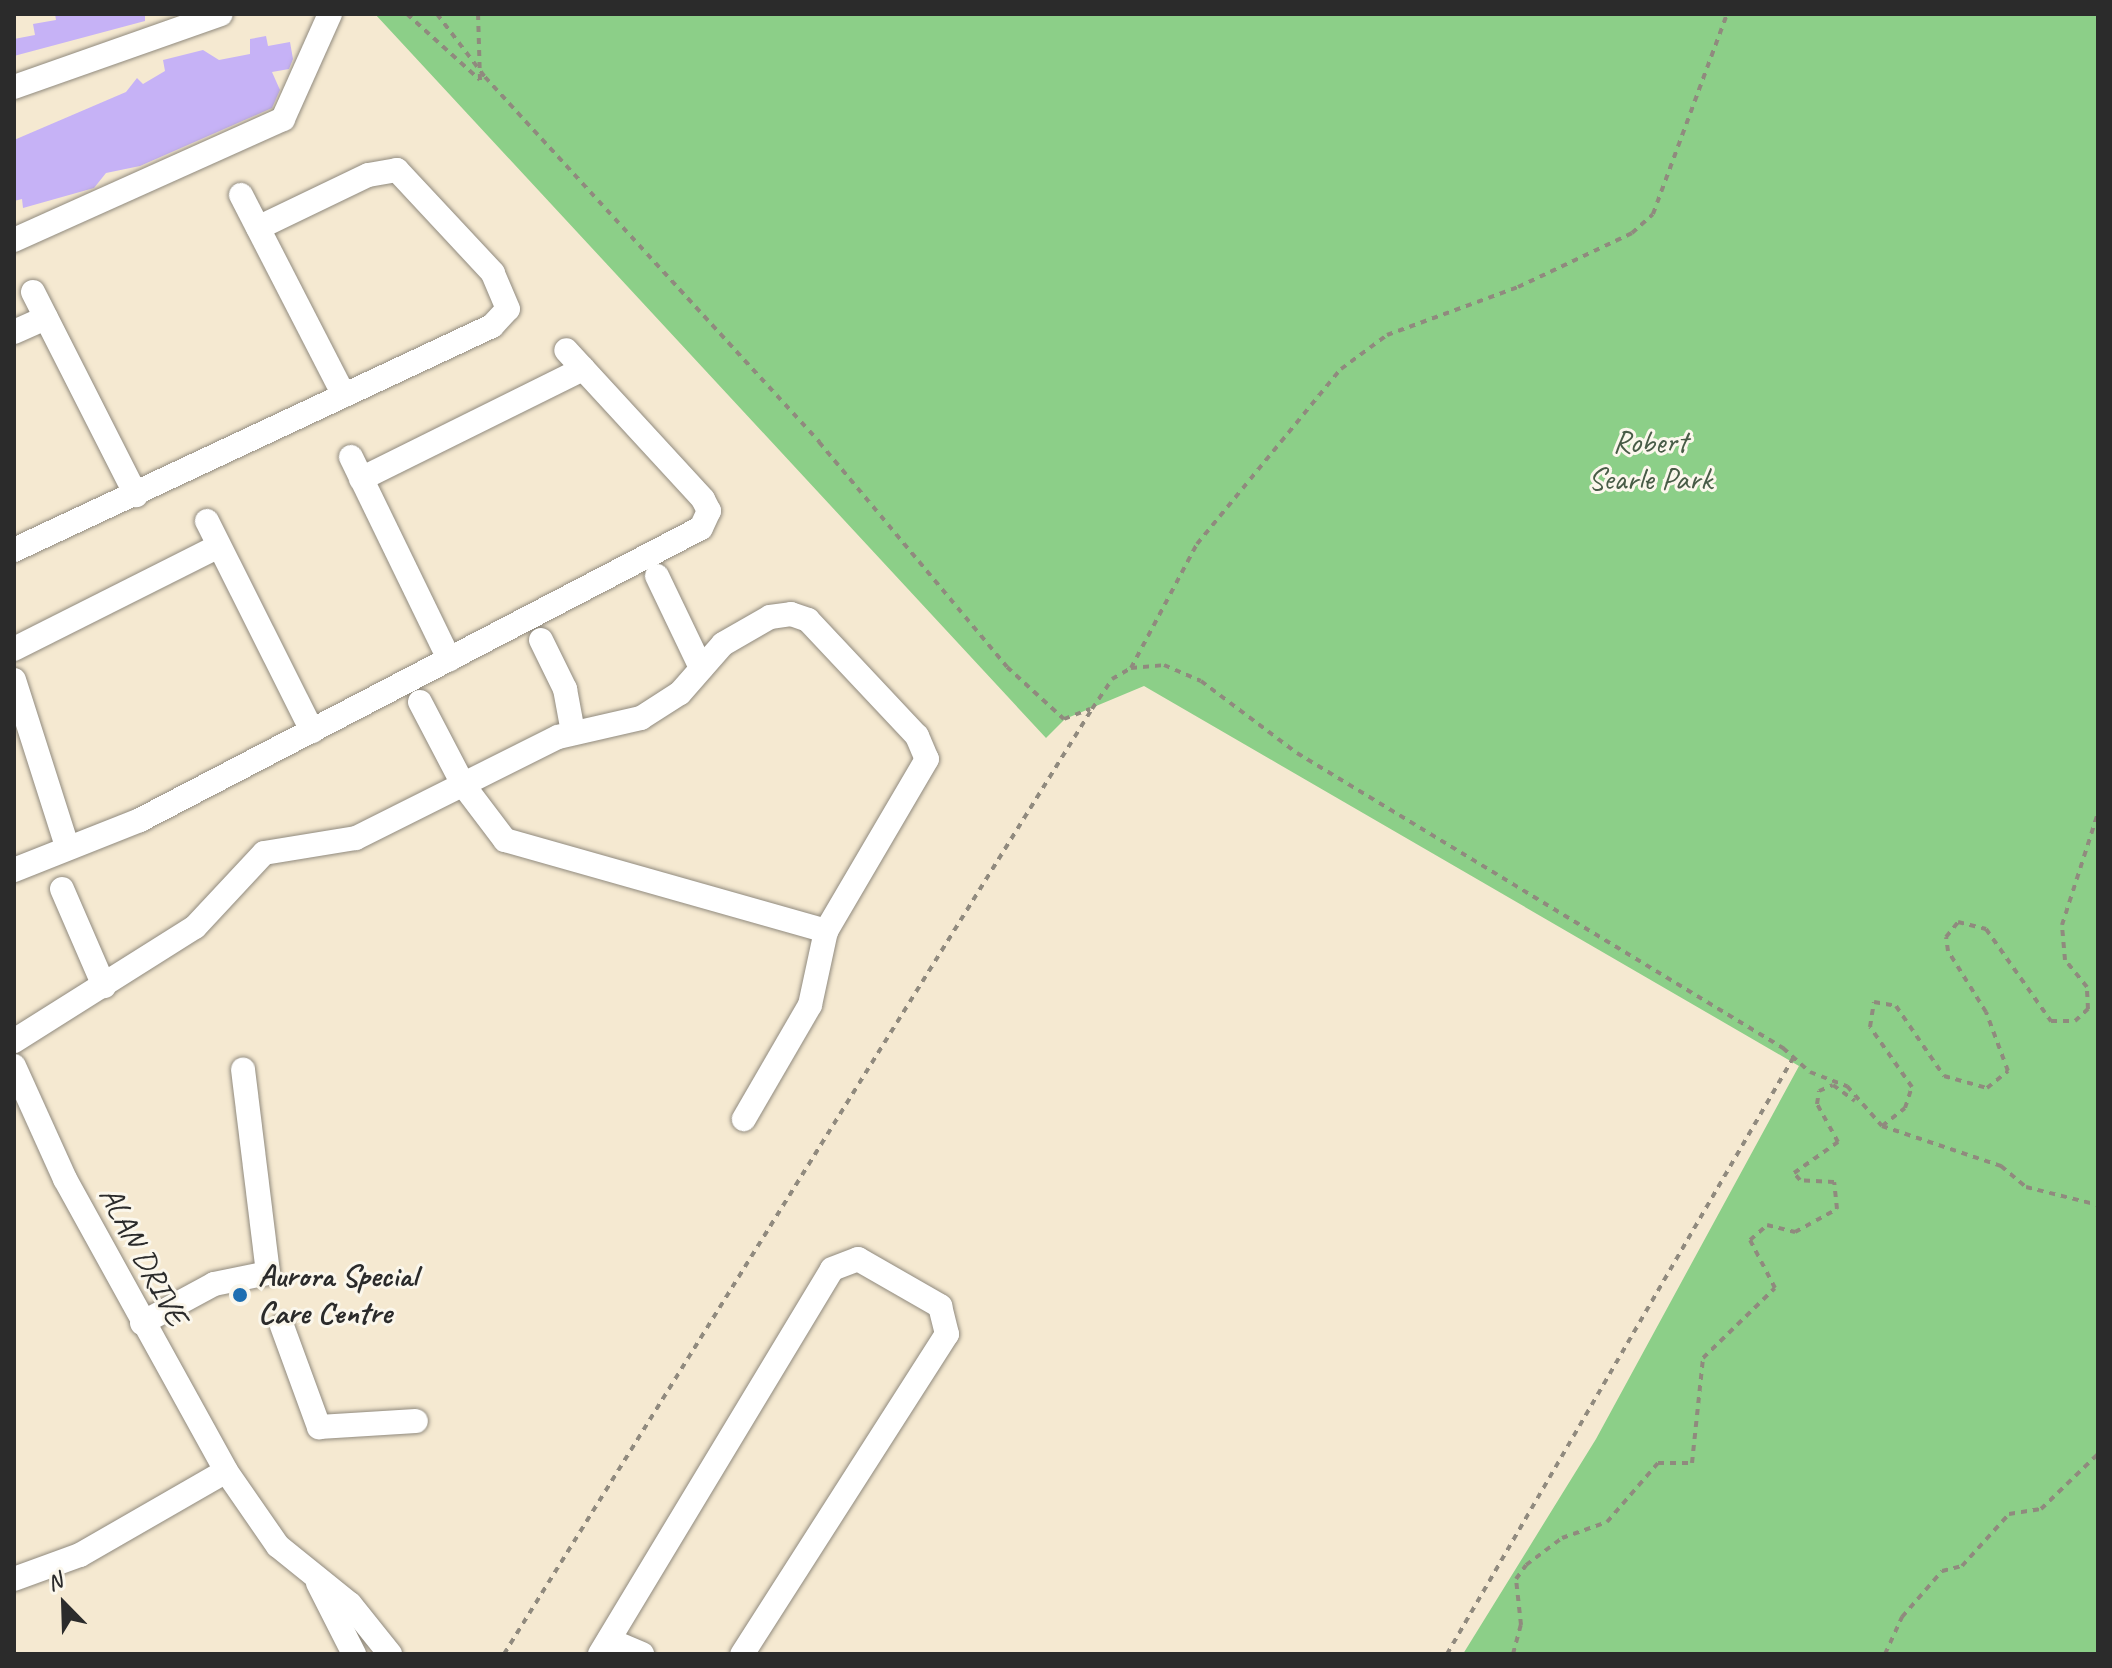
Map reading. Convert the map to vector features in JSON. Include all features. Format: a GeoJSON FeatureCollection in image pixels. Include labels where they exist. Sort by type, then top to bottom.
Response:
{"type":"FeatureCollection","features":[{"type":"Feature","properties":{"kind":"street"},"geometry":{"type":"LineString","coordinates":[[14,87],[221,14]]}},
{"type":"Feature","properties":{"kind":"street"},"geometry":{"type":"LineString","coordinates":[[14,240],[283,119],[330,14]]}},
{"type":"Feature","properties":{"kind":"street"},"geometry":{"type":"LineString","coordinates":[[14,550],[500,322],[508,309],[501,284],[397,170],[368,175],[258,228]]}},
{"type":"Feature","properties":{"kind":"street"},"geometry":{"type":"LineString","coordinates":[[241,195],[344,395]]}},
{"type":"Feature","properties":{"kind":"street"},"geometry":{"type":"LineString","coordinates":[[33,292],[136,495]]}},
{"type":"Feature","properties":{"kind":"street"},"geometry":{"type":"LineString","coordinates":[[14,332],[46,318]]}},
{"type":"Feature","properties":{"kind":"street"},"geometry":{"type":"LineString","coordinates":[[14,870],[67,846],[140,820],[705,524],[703,499],[566,350]]}},
{"type":"Feature","properties":{"kind":"street"},"geometry":{"type":"LineString","coordinates":[[449,659],[356,468],[583,369]]}},
{"type":"Feature","properties":{"kind":"street"},"geometry":{"type":"LineString","coordinates":[[207,521],[312,731]]}},
{"type":"Feature","properties":{"kind":"street"},"geometry":{"type":"LineString","coordinates":[[14,649],[219,546]]}},
{"type":"Feature","properties":{"kind":"street"},"geometry":{"type":"LineString","coordinates":[[657,576],[701,668]]}},
{"type":"Feature","properties":{"kind":"street"},"geometry":{"type":"LineString","coordinates":[[14,1041],[195,927],[264,853],[356,838],[573,732],[652,713],[723,644],[770,617],[800,616],[922,743],[923,774],[826,931],[810,1005],[744,1119]]}},
{"type":"Feature","properties":{"kind":"street"},"geometry":{"type":"LineString","coordinates":[[541,640],[565,689],[573,732]]}},
{"type":"Feature","properties":{"kind":"street"},"geometry":{"type":"LineString","coordinates":[[14,680],[67,846]]}},
{"type":"Feature","properties":{"kind":"street"},"geometry":{"type":"LineString","coordinates":[[420,702],[464,786],[505,840],[826,931]]}},
{"type":"Feature","properties":{"kind":"street"},"geometry":{"type":"LineString","coordinates":[[62,889],[104,986]]}},
{"type":"Feature","properties":{"kind":"street","name":"ALAN DRIVE"},"geometry":{"type":"LineString","coordinates":[[14,1066],[142,1323],[226,1471],[278,1546],[314,1574],[390,1654]]}},
{"type":"Feature","properties":{"kind":"street"},"geometry":{"type":"LineString","coordinates":[[142,1323],[214,1284],[268,1273],[243,1070]]}},
{"type":"Feature","properties":{"kind":"street"},"geometry":{"type":"LineString","coordinates":[[642,1654],[604,1647],[832,1269],[858,1259],[940,1306],[947,1334],[742,1654]]}},
{"type":"Feature","properties":{"kind":"street"},"geometry":{"type":"LineString","coordinates":[[282,1326],[319,1427],[416,1421]]}},
{"type":"Feature","properties":{"kind":"street"},"geometry":{"type":"LineString","coordinates":[[14,1579],[92,1549],[226,1471]]}},
{"type":"Feature","properties":{"kind":"street"},"geometry":{"type":"LineString","coordinates":[[314,1574],[354,1654]]}},
{"type":"Feature","properties":{"kind":"path"},"geometry":{"type":"LineString","coordinates":[[407,14],[459,67],[485,77]]}},
{"type":"Feature","properties":{"kind":"path"},"geometry":{"type":"LineString","coordinates":[[437,14],[485,77],[819,442],[1007,667],[1064,719],[1092,709]]}},
{"type":"Feature","properties":{"kind":"path"},"geometry":{"type":"LineString","coordinates":[[478,14],[485,77]]}},
{"type":"Feature","properties":{"kind":"path"},"geometry":{"type":"LineString","coordinates":[[1131,668],[1197,544],[1341,369],[1387,335],[1518,287],[1632,233],[1653,214],[1727,14]]}},
{"type":"Feature","properties":{"kind":"path"},"geometry":{"type":"LineString","coordinates":[[504,1654],[1092,709],[1112,679],[1131,668],[1164,665],[1201,681],[1297,753],[1793,1058],[1847,1086],[1856,1103]]}},
{"type":"Feature","properties":{"kind":"path"},"geometry":{"type":"LineString","coordinates":[[1882,1126],[1905,1108],[1912,1087],[1870,1027],[1874,1002],[1896,1006],[1944,1076],[1987,1088],[2008,1071],[1986,1012],[1948,951],[1946,937],[1958,922],[1986,929],[2051,1021],[2075,1021],[2088,1009],[2087,987],[2065,960],[2062,925],[2098,813]]}},
{"type":"Feature","properties":{"kind":"path"},"geometry":{"type":"LineString","coordinates":[[1447,1654],[1793,1058]]}},
{"type":"Feature","properties":{"kind":"path"},"geometry":{"type":"LineString","coordinates":[[1513,1654],[1521,1625],[1516,1579],[1526,1565],[1562,1538],[1607,1522],[1658,1463],[1692,1463],[1703,1358],[1775,1288],[1750,1240],[1767,1225],[1795,1232],[1837,1209],[1834,1182],[1800,1180],[1794,1173],[1838,1142],[1817,1104],[1819,1091],[1833,1085],[1882,1126],[2001,1166],[2026,1187],[2098,1205]]}},
{"type":"Feature","properties":{"kind":"path"},"geometry":{"type":"LineString","coordinates":[[1885,1654],[1902,1617],[1942,1571],[1962,1566],[2009,1514],[2041,1509],[2098,1454]]}},
{"type":"Feature","properties":{"kind":"green space","name":"Robert Searle Park"},"geometry":{"type":"Polygon","coordinates":[[[375,14],[2098,14],[2098,1654],[1463,1654],[1596,1439],[1799,1066],[1144,686],[1065,719],[1046,738],[375,14]]]}},
{"type":"Feature","properties":{"kind":"building"},"geometry":{"type":"Polygon","coordinates":[[[55,14],[145,14],[145,21],[14,56],[14,39],[35,35],[33,24],[56,20],[55,14]]]}},
{"type":"Feature","properties":{"kind":"building"},"geometry":{"type":"Polygon","coordinates":[[[266,36],[268,46],[290,42],[293,59],[289,69],[272,72],[280,90],[272,108],[140,166],[106,173],[94,188],[23,208],[22,199],[14,201],[14,140],[126,92],[137,78],[143,84],[165,71],[163,60],[203,50],[219,60],[250,54],[250,39],[266,36]]]}},
{"type":"Feature","properties":{"kind":"place","name":"Aurora Special Care Centre"},"geometry":{"type":"Point","coordinates":[240,1295]}}]}
